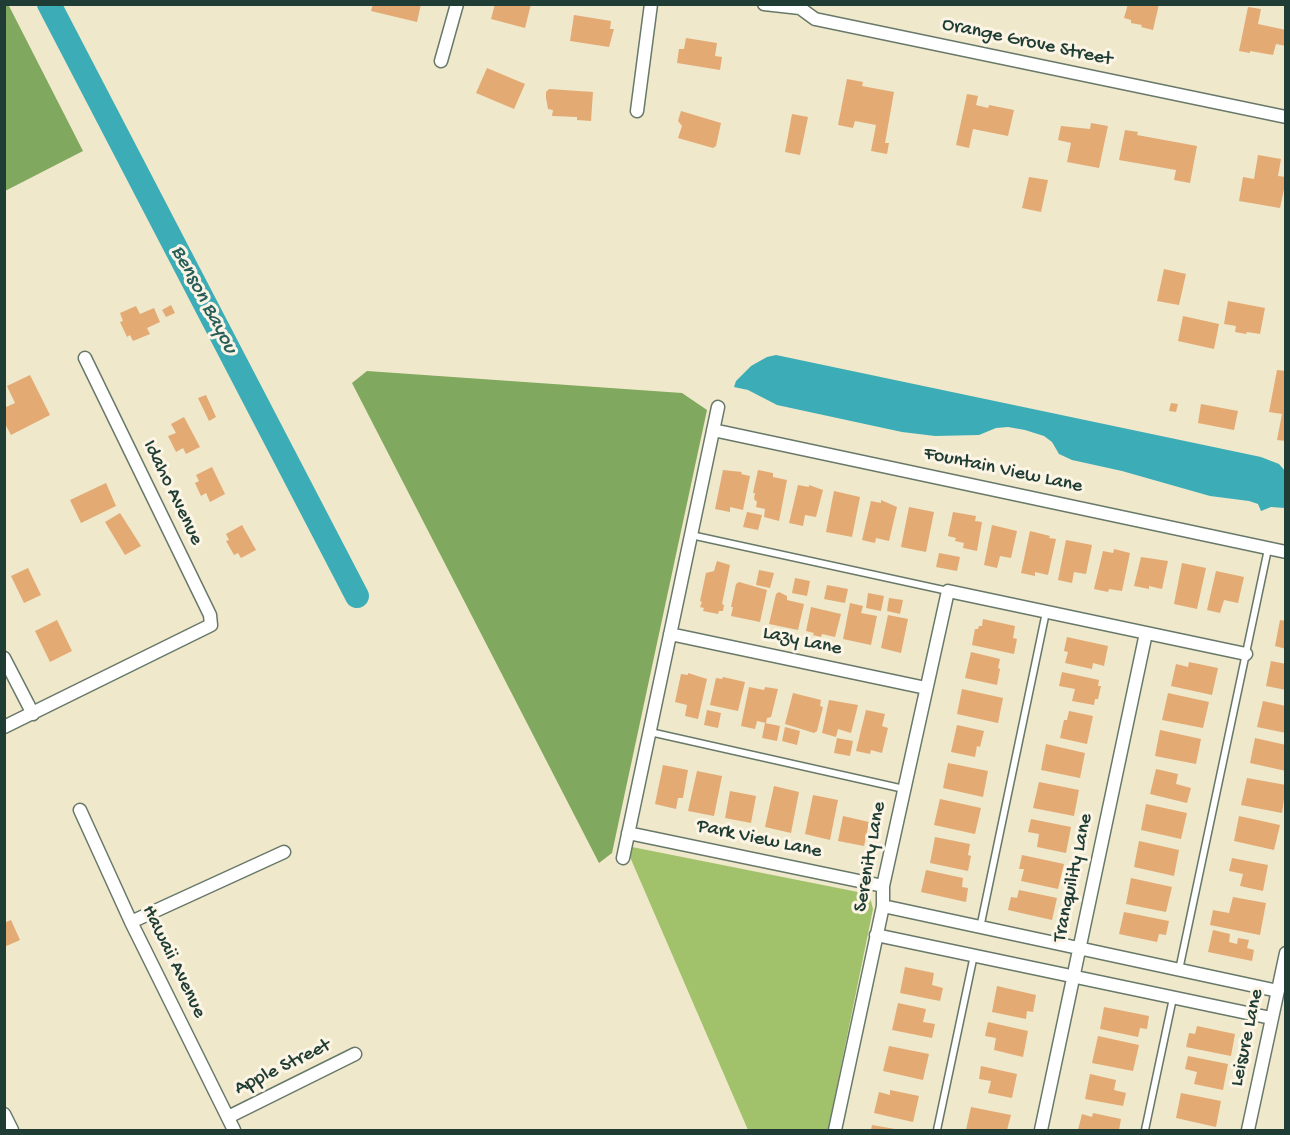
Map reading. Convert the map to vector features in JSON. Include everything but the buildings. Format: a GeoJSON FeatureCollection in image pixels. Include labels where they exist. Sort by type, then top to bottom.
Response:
{"type":"FeatureCollection","features":[{"type":"Feature","properties":{"kind":"street"},"geometry":{"type":"LineString","coordinates":[[441,61],[457,4]]}},
{"type":"Feature","properties":{"kind":"street"},"geometry":{"type":"LineString","coordinates":[[637,111],[651,4]]}},
{"type":"Feature","properties":{"kind":"street","name":"Orange Grove Street"},"geometry":{"type":"LineString","coordinates":[[764,4],[800,6],[815,19],[1286,117]]}},
{"type":"Feature","properties":{"kind":"street","name":"Idaho Avenue"},"geometry":{"type":"LineString","coordinates":[[33,714],[211,625],[210,615],[85,358]]}},
{"type":"Feature","properties":{"kind":"street"},"geometry":{"type":"LineString","coordinates":[[623,858],[718,407]]}},
{"type":"Feature","properties":{"kind":"street","name":"Fountain View Lane"},"geometry":{"type":"LineString","coordinates":[[713,430],[1286,552]]}},
{"type":"Feature","properties":{"kind":"street"},"geometry":{"type":"LineString","coordinates":[[948,591],[1246,654]]}},
{"type":"Feature","properties":{"kind":"street","name":"Serenity Lane"},"geometry":{"type":"LineString","coordinates":[[835,1131],[883,906],[882,886],[948,591]]}},
{"type":"Feature","properties":{"kind":"street","name":"Tranquility Lane"},"geometry":{"type":"LineString","coordinates":[[1041,1131],[1146,633]]}},
{"type":"Feature","properties":{"kind":"street","name":"Lazy Lane"},"geometry":{"type":"LineString","coordinates":[[670,634],[926,688]]}},
{"type":"Feature","properties":{"kind":"street"},"geometry":{"type":"LineString","coordinates":[[4,658],[33,714],[4,728]]}},
{"type":"Feature","properties":{"kind":"street","name":"Hawaii Avenue"},"geometry":{"type":"LineString","coordinates":[[80,810],[131,922],[234,1131]]}},
{"type":"Feature","properties":{"kind":"street","name":"Park View Lane"},"geometry":{"type":"LineString","coordinates":[[628,833],[882,886]]}},
{"type":"Feature","properties":{"kind":"street"},"geometry":{"type":"LineString","coordinates":[[131,922],[284,852]]}},
{"type":"Feature","properties":{"kind":"street"},"geometry":{"type":"LineString","coordinates":[[883,906],[1278,991]]}},
{"type":"Feature","properties":{"kind":"street"},"geometry":{"type":"LineString","coordinates":[[876,935],[1271,1018]]}},
{"type":"Feature","properties":{"kind":"street","name":"Leisure Lane"},"geometry":{"type":"LineString","coordinates":[[1248,1131],[1286,953]]}},
{"type":"Feature","properties":{"kind":"street","name":"Apple Street"},"geometry":{"type":"LineString","coordinates":[[228,1117],[355,1054]]}},
{"type":"Feature","properties":{"kind":"street"},"geometry":{"type":"LineString","coordinates":[[4,1114],[12,1131]]}},
{"type":"Feature","properties":{"kind":"lane"},"geometry":{"type":"LineString","coordinates":[[691,536],[948,591]]}},
{"type":"Feature","properties":{"kind":"lane"},"geometry":{"type":"LineString","coordinates":[[1179,970],[1268,548]]}},
{"type":"Feature","properties":{"kind":"lane"},"geometry":{"type":"LineString","coordinates":[[980,928],[1046,612]]}},
{"type":"Feature","properties":{"kind":"lane"},"geometry":{"type":"LineString","coordinates":[[650,732],[904,789]]}},
{"type":"Feature","properties":{"kind":"lane"},"geometry":{"type":"LineString","coordinates":[[937,1131],[974,955]]}},
{"type":"Feature","properties":{"kind":"lane"},"geometry":{"type":"LineString","coordinates":[[1145,1131],[1173,997]]}},
{"type":"Feature","properties":{"kind":"green space"},"geometry":{"type":"Polygon","coordinates":[[[8,4],[83,151],[5,191],[4,5],[8,4]]]}},
{"type":"Feature","properties":{"kind":"green space"},"geometry":{"type":"Polygon","coordinates":[[[367,371],[682,393],[707,410],[612,853],[599,863],[352,383],[367,371]]]}},
{"type":"Feature","properties":{"kind":"green space"},"geometry":{"type":"Polygon","coordinates":[[[632,847],[863,893],[870,897],[873,909],[828,1130],[748,1130],[630,857],[632,847]]]}},
{"type":"Feature","properties":{"kind":"water"},"geometry":{"type":"Polygon","coordinates":[[[776,355],[1261,457],[1279,464],[1285,471],[1285,508],[1271,507],[1261,511],[1258,504],[1249,501],[1210,496],[1122,471],[1072,460],[1059,454],[1052,442],[1044,436],[1025,430],[1008,427],[996,428],[979,435],[935,436],[902,432],[777,405],[748,390],[734,387],[736,381],[751,366],[776,355]]]}},
{"type":"Feature","properties":{"kind":"waterway","name":"Benson Bayou"},"geometry":{"type":"LineString","coordinates":[[49,4],[357,596]]}}]}
